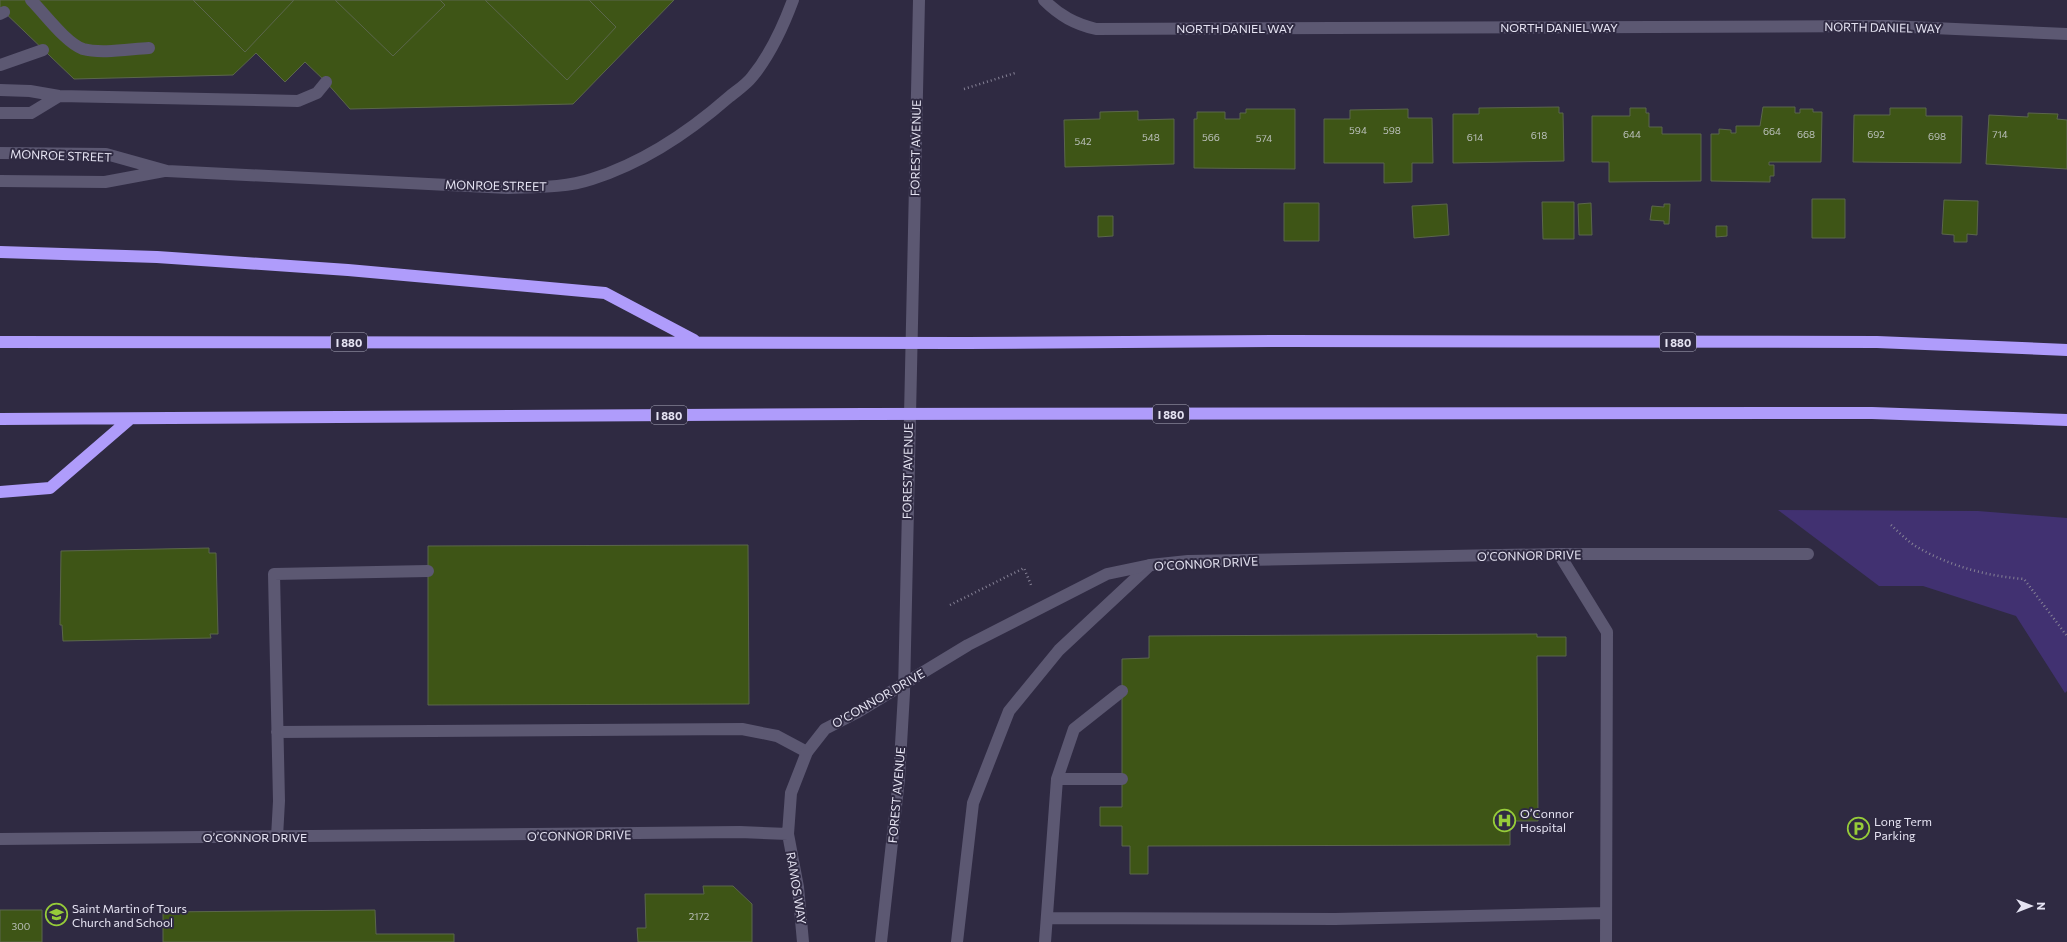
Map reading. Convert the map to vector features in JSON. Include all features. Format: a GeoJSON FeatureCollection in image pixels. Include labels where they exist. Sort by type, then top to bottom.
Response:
{"type":"FeatureCollection","features":[{"type":"Feature","properties":{"kind":"highway"},"geometry":{"type":"LineString","coordinates":[[0,252],[157,257],[332,268],[605,293],[697,342]]}},
{"type":"Feature","properties":{"kind":"highway","name":"I 880"},"geometry":{"type":"LineString","coordinates":[[0,342],[967,343],[1288,340],[1877,342],[2067,350]]}},
{"type":"Feature","properties":{"kind":"highway","name":"I 880"},"geometry":{"type":"LineString","coordinates":[[0,419],[864,414],[1872,413],[2067,420]]}},
{"type":"Feature","properties":{"kind":"highway"},"geometry":{"type":"LineString","coordinates":[[0,492],[50,488],[130,419]]}},
{"type":"Feature","properties":{"kind":"street"},"geometry":{"type":"LineString","coordinates":[[31,0],[71,42],[83,49],[98,51],[149,48]]}},
{"type":"Feature","properties":{"kind":"street","name":"MONROE STREET"},"geometry":{"type":"LineString","coordinates":[[0,153],[106,154],[167,171],[508,188],[553,186],[591,180],[628,165],[671,141],[707,116],[752,78],[779,36],[793,0]]}},
{"type":"Feature","properties":{"kind":"street","name":"FOREST AVENUE"},"geometry":{"type":"LineString","coordinates":[[882,942],[899,780],[904,693],[919,0]]}},
{"type":"Feature","properties":{"kind":"street","name":"NORTH DANIEL WAY"},"geometry":{"type":"LineString","coordinates":[[1044,0],[1055,10],[1080,25],[1096,29],[1888,26],[2067,34]]}},
{"type":"Feature","properties":{"kind":"street"},"geometry":{"type":"LineString","coordinates":[[0,64],[43,50]]}},
{"type":"Feature","properties":{"kind":"street"},"geometry":{"type":"LineString","coordinates":[[0,90],[30,91],[59,96],[298,101],[317,93],[326,82]]}},
{"type":"Feature","properties":{"kind":"street"},"geometry":{"type":"LineString","coordinates":[[0,113],[32,113],[59,96]]}},
{"type":"Feature","properties":{"kind":"street","name":"MONROE STREET"},"geometry":{"type":"LineString","coordinates":[[0,181],[105,182],[167,171]]}},
{"type":"Feature","properties":{"kind":"street"},"geometry":{"type":"LineString","coordinates":[[1559,554],[1607,632],[1608,745],[1606,942]]}},
{"type":"Feature","properties":{"kind":"street","name":"O’CONNOR DRIVE"},"geometry":{"type":"LineString","coordinates":[[0,839],[740,832],[788,834],[791,793],[807,752],[825,729],[856,713],[959,651],[1107,574],[1150,565],[1188,561],[1559,554],[1808,554]]}},
{"type":"Feature","properties":{"kind":"street"},"geometry":{"type":"LineString","coordinates":[[957,942],[973,803],[1009,712],[1059,650],[1150,565]]}},
{"type":"Feature","properties":{"kind":"street"},"geometry":{"type":"LineString","coordinates":[[277,837],[279,801],[274,574],[428,571]]}},
{"type":"Feature","properties":{"kind":"street"},"geometry":{"type":"LineString","coordinates":[[1045,942],[1048,918],[1057,779],[1074,729],[1122,691]]}},
{"type":"Feature","properties":{"kind":"street"},"geometry":{"type":"LineString","coordinates":[[277,732],[742,729],[777,736],[807,752]]}},
{"type":"Feature","properties":{"kind":"street"},"geometry":{"type":"LineString","coordinates":[[1057,779],[1122,779]]}},
{"type":"Feature","properties":{"kind":"street","name":"RAMOS WAY"},"geometry":{"type":"LineString","coordinates":[[788,834],[798,887],[803,942]]}},
{"type":"Feature","properties":{"kind":"street"},"geometry":{"type":"LineString","coordinates":[[1048,918],[1335,919],[1606,913]]}},
{"type":"Feature","properties":{"kind":"path"},"geometry":{"type":"LineString","coordinates":[[964,89],[1015,73]]}},
{"type":"Feature","properties":{"kind":"path"},"geometry":{"type":"LineString","coordinates":[[1891,525],[1916,546],[1959,567],[1997,577],[2024,579],[2067,636]]}},
{"type":"Feature","properties":{"kind":"path"},"geometry":{"type":"LineString","coordinates":[[950,605],[1024,568],[1031,585]]}},
{"type":"Feature","properties":{"kind":"shaded area"},"geometry":{"type":"Polygon","coordinates":[[[1778,510],[1978,511],[2067,518],[2067,691],[2065,693],[2016,616],[1923,586],[1879,586],[1778,510]]]}},
{"type":"Feature","properties":{"kind":"building"},"geometry":{"type":"Polygon","coordinates":[[[0,0],[674,0],[573,104],[350,109],[326,82],[305,62],[285,82],[256,53],[233,75],[74,79],[0,8],[0,0]]]}},
{"type":"Feature","properties":{"kind":"building"},"geometry":{"type":"Polygon","coordinates":[[[193,0],[294,0],[245,52],[193,0]]]}},
{"type":"Feature","properties":{"kind":"building"},"geometry":{"type":"Polygon","coordinates":[[[335,0],[440,0],[445,5],[393,56],[335,0]]]}},
{"type":"Feature","properties":{"kind":"building"},"geometry":{"type":"Polygon","coordinates":[[[485,0],[589,0],[616,27],[567,80],[485,0]]]}},
{"type":"Feature","properties":{"kind":"building"},"geometry":{"type":"Polygon","coordinates":[[[1559,107],[1559,113],[1563,113],[1564,161],[1453,163],[1453,114],[1479,114],[1479,108],[1559,107]]]}},
{"type":"Feature","properties":{"kind":"building"},"geometry":{"type":"Polygon","coordinates":[[[1763,107],[1795,107],[1795,113],[1800,113],[1800,109],[1813,109],[1813,112],[1822,112],[1821,162],[1769,162],[1769,165],[1774,165],[1774,176],[1770,176],[1770,182],[1711,181],[1711,134],[1719,134],[1719,129],[1731,130],[1731,133],[1736,133],[1736,126],[1760,126],[1763,107]]]}},
{"type":"Feature","properties":{"kind":"building"},"geometry":{"type":"Polygon","coordinates":[[[1630,108],[1646,108],[1646,113],[1649,113],[1649,127],[1662,127],[1662,134],[1701,134],[1701,181],[1609,182],[1609,162],[1592,162],[1592,116],[1630,116],[1630,108]]]}},
{"type":"Feature","properties":{"kind":"building"},"geometry":{"type":"Polygon","coordinates":[[[1890,108],[1926,108],[1926,116],[1962,116],[1961,163],[1853,162],[1854,115],[1890,115],[1890,108]]]}},
{"type":"Feature","properties":{"kind":"building"},"geometry":{"type":"Polygon","coordinates":[[[1246,109],[1295,109],[1295,169],[1194,168],[1194,119],[1197,119],[1197,112],[1225,112],[1225,119],[1240,119],[1240,113],[1246,113],[1246,109]]]}},
{"type":"Feature","properties":{"kind":"building"},"geometry":{"type":"Polygon","coordinates":[[[1408,109],[1408,118],[1432,118],[1433,163],[1412,163],[1412,182],[1384,183],[1384,163],[1324,163],[1324,119],[1350,119],[1350,110],[1408,109]]]}},
{"type":"Feature","properties":{"kind":"building"},"geometry":{"type":"Polygon","coordinates":[[[1138,111],[1138,120],[1174,119],[1174,164],[1065,167],[1064,120],[1100,119],[1100,112],[1138,111]]]}},
{"type":"Feature","properties":{"kind":"building"},"geometry":{"type":"Polygon","coordinates":[[[2028,113],[2058,114],[2057,119],[2067,120],[2067,169],[1986,164],[1989,115],[2028,117],[2028,113]]]}},
{"type":"Feature","properties":{"kind":"building"},"geometry":{"type":"Polygon","coordinates":[[[1812,199],[1845,199],[1845,238],[1812,238],[1812,199]]]}},
{"type":"Feature","properties":{"kind":"building"},"geometry":{"type":"Polygon","coordinates":[[[1944,200],[1978,201],[1977,235],[1967,234],[1967,242],[1954,242],[1954,235],[1942,234],[1944,200]]]}},
{"type":"Feature","properties":{"kind":"building"},"geometry":{"type":"Polygon","coordinates":[[[1542,202],[1574,202],[1574,239],[1543,239],[1542,202]]]}},
{"type":"Feature","properties":{"kind":"building"},"geometry":{"type":"Polygon","coordinates":[[[1284,203],[1319,203],[1319,241],[1284,241],[1284,203]]]}},
{"type":"Feature","properties":{"kind":"building"},"geometry":{"type":"Polygon","coordinates":[[[1591,203],[1592,235],[1579,235],[1578,204],[1591,203]]]}},
{"type":"Feature","properties":{"kind":"building"},"geometry":{"type":"Polygon","coordinates":[[[1447,204],[1449,235],[1414,238],[1412,206],[1447,204]]]}},
{"type":"Feature","properties":{"kind":"building"},"geometry":{"type":"Polygon","coordinates":[[[1664,204],[1670,204],[1669,224],[1664,224],[1664,221],[1650,220],[1652,206],[1664,207],[1664,204]]]}},
{"type":"Feature","properties":{"kind":"building"},"geometry":{"type":"Polygon","coordinates":[[[1098,216],[1113,216],[1113,236],[1098,237],[1098,216]]]}},
{"type":"Feature","properties":{"kind":"building"},"geometry":{"type":"Polygon","coordinates":[[[1716,226],[1727,226],[1727,236],[1716,237],[1716,226]]]}},
{"type":"Feature","properties":{"kind":"building"},"geometry":{"type":"Polygon","coordinates":[[[748,545],[749,704],[428,705],[428,546],[748,545]]]}},
{"type":"Feature","properties":{"kind":"building"},"geometry":{"type":"Polygon","coordinates":[[[209,548],[209,553],[216,553],[218,634],[210,634],[211,638],[63,641],[62,625],[60,625],[61,551],[209,548]]]}},
{"type":"Feature","properties":{"kind":"building"},"geometry":{"type":"Polygon","coordinates":[[[1537,634],[1537,637],[1566,637],[1566,656],[1537,656],[1538,821],[1510,821],[1510,845],[1148,846],[1148,874],[1130,874],[1130,846],[1122,846],[1122,826],[1100,826],[1100,807],[1122,807],[1122,659],[1149,658],[1149,636],[1537,634]]]}},
{"type":"Feature","properties":{"kind":"building"},"geometry":{"type":"Polygon","coordinates":[[[703,886],[733,886],[752,904],[752,942],[638,942],[637,928],[646,928],[645,894],[704,894],[703,886]]]}},
{"type":"Feature","properties":{"kind":"building"},"geometry":{"type":"Polygon","coordinates":[[[0,910],[42,910],[42,942],[0,942],[0,910]]]}},
{"type":"Feature","properties":{"kind":"building"},"geometry":{"type":"Polygon","coordinates":[[[375,910],[376,934],[454,934],[454,942],[163,942],[163,912],[375,910]]]}},
{"type":"Feature","properties":{"kind":"place","name":"O’Connor Hospital"},"geometry":{"type":"Point","coordinates":[1504,820]}},
{"type":"Feature","properties":{"kind":"place","name":"Long Term Parking"},"geometry":{"type":"Point","coordinates":[1859,828]}},
{"type":"Feature","properties":{"kind":"place","name":"Saint Martin of Tours Church and School"},"geometry":{"type":"Point","coordinates":[57,915]}}]}
